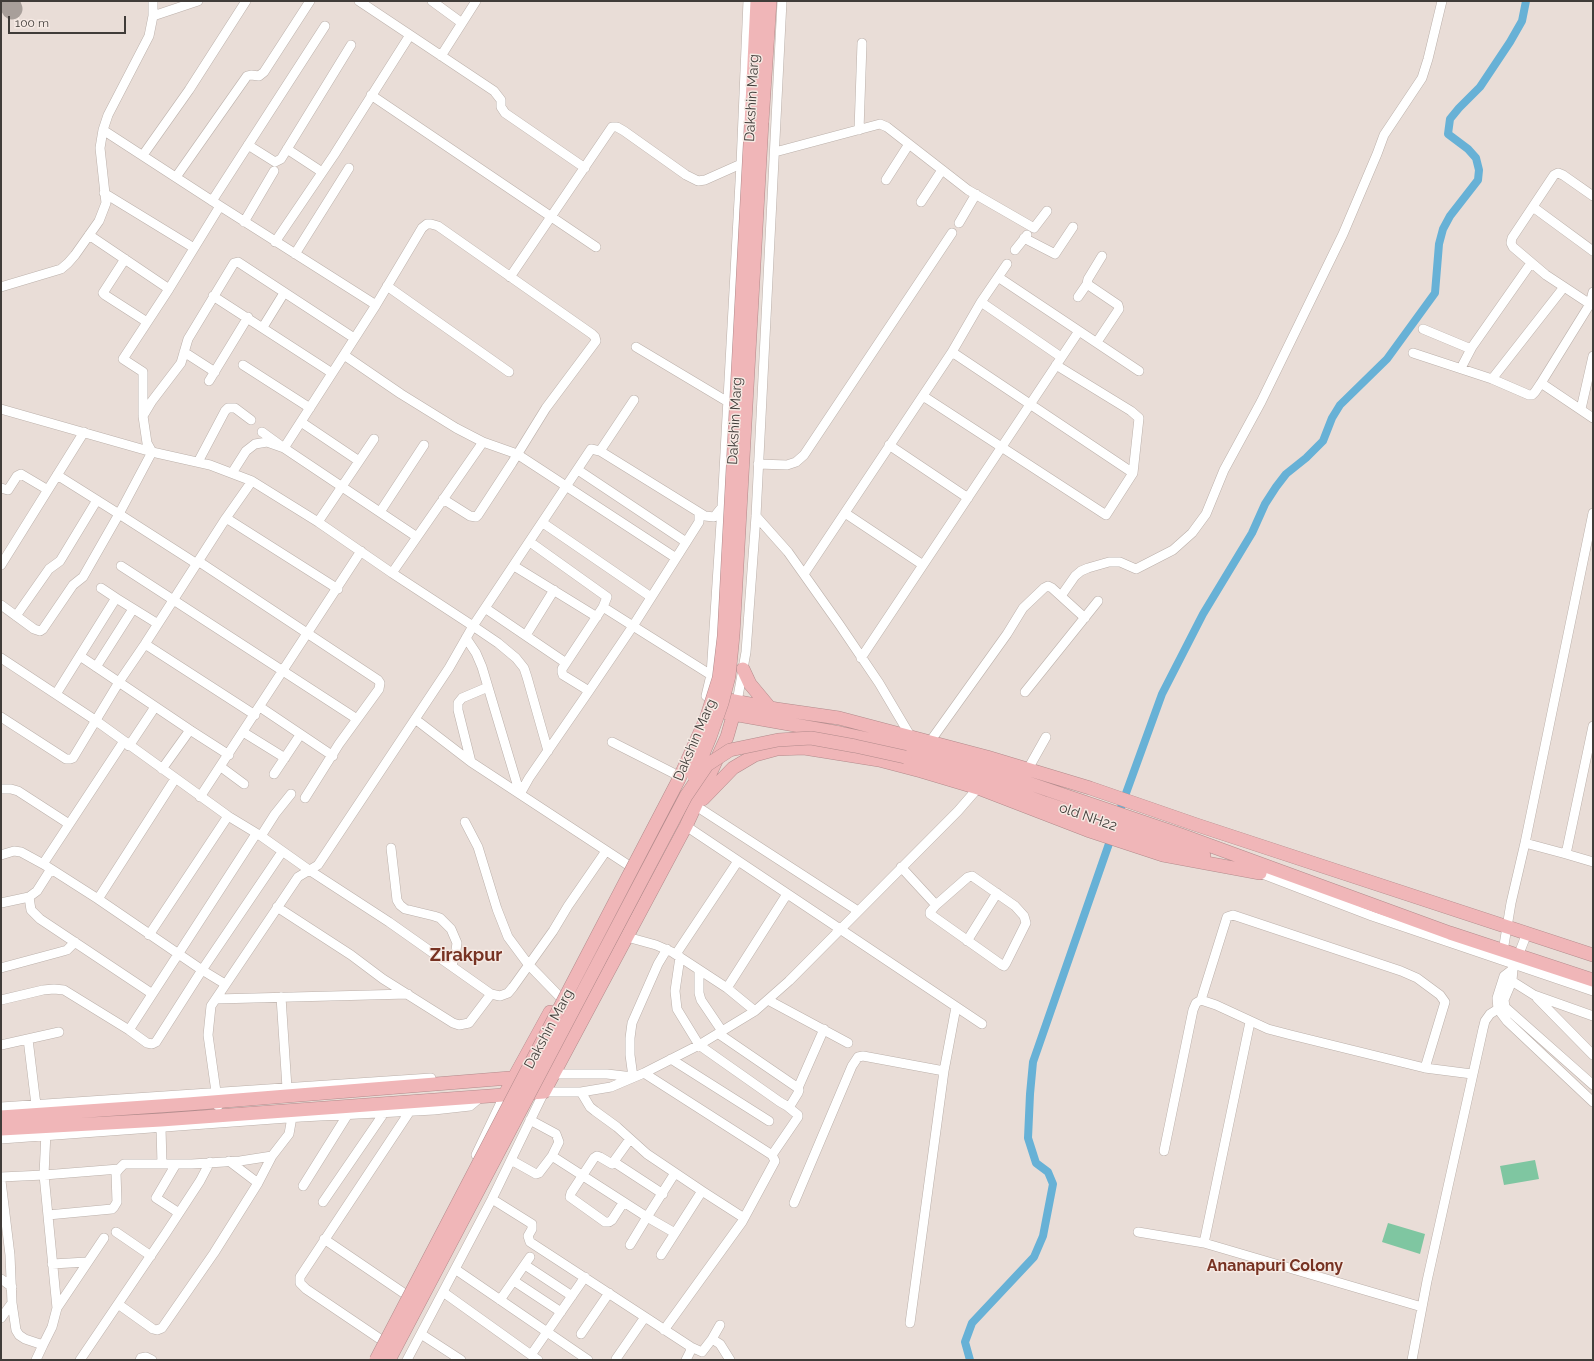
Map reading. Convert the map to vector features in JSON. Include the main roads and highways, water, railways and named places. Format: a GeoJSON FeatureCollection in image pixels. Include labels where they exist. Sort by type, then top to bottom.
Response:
{"type":"FeatureCollection","features":[{"type":"Feature","properties":{"kind":"highway","name":"Dakshin Marg"},"geometry":{"type":"LineString","coordinates":[[686,796],[722,703],[730,669],[734,627],[757,123],[757,1]]}},
{"type":"Feature","properties":{"kind":"highway","name":"Dakshin Marg"},"geometry":{"type":"LineString","coordinates":[[376,1360],[679,779],[706,719],[719,678],[724,636],[757,123],[770,1]]}},
{"type":"Feature","properties":{"kind":"highway"},"geometry":{"type":"LineString","coordinates":[[743,669],[750,684],[770,708]]}},
{"type":"Feature","properties":{"kind":"highway"},"geometry":{"type":"LineString","coordinates":[[1,1130],[46,1132],[219,1116],[505,1094],[509,1078],[559,996],[675,774],[704,709],[706,696],[735,708],[920,750],[1022,781],[1096,813],[1167,830],[1267,870],[1504,950],[1515,963],[1593,980]]}},
{"type":"Feature","properties":{"kind":"highway","name":"Dakshin Marg"},"geometry":{"type":"LineString","coordinates":[[505,1094],[544,1092],[696,806],[727,737],[735,708]]}},
{"type":"Feature","properties":{"kind":"highway"},"geometry":{"type":"LineString","coordinates":[[704,709],[770,708],[839,718],[929,743],[987,757],[1099,792],[1593,955]]}},
{"type":"Feature","properties":{"kind":"highway","name":"old NH22"},"geometry":{"type":"LineString","coordinates":[[686,796],[707,766],[730,750],[778,740],[811,738],[904,757],[1096,813],[1161,849]]}},
{"type":"Feature","properties":{"kind":"highway"},"geometry":{"type":"LineString","coordinates":[[696,806],[732,768],[755,755],[777,749],[804,748],[879,760],[921,771],[978,788],[1087,830],[1161,849],[1267,870]]}},
{"type":"Feature","properties":{"kind":"highway"},"geometry":{"type":"LineString","coordinates":[[389,1360],[686,796]]}},
{"type":"Feature","properties":{"kind":"highway"},"geometry":{"type":"LineString","coordinates":[[1,1117],[217,1097],[553,1074]]}},
{"type":"Feature","properties":{"kind":"waterway"},"geometry":{"type":"LineString","coordinates":[[1117,818],[1162,694],[1203,614],[1252,533],[1265,504],[1286,474],[1306,458],[1323,441],[1332,418],[1340,405],[1387,359],[1435,293],[1439,244],[1443,229],[1450,216],[1478,180],[1479,170],[1476,158],[1468,149],[1448,134],[1450,119],[1480,87],[1510,42],[1522,21],[1526,1]]}},
{"type":"Feature","properties":{"kind":"waterway"},"geometry":{"type":"LineString","coordinates":[[970,1360],[965,1342],[972,1323],[1034,1257],[1043,1236],[1053,1184],[1048,1172],[1036,1163],[1028,1138],[1033,1062],[1112,835]]}},
{"type":"Feature","properties":{"kind":"district","name":"Zirakpur"},"geometry":{"type":"Point","coordinates":[466,956]}},
{"type":"Feature","properties":{"kind":"district","name":"Ananapuri Colony"},"geometry":{"type":"Point","coordinates":[1275,1266]}}]}
